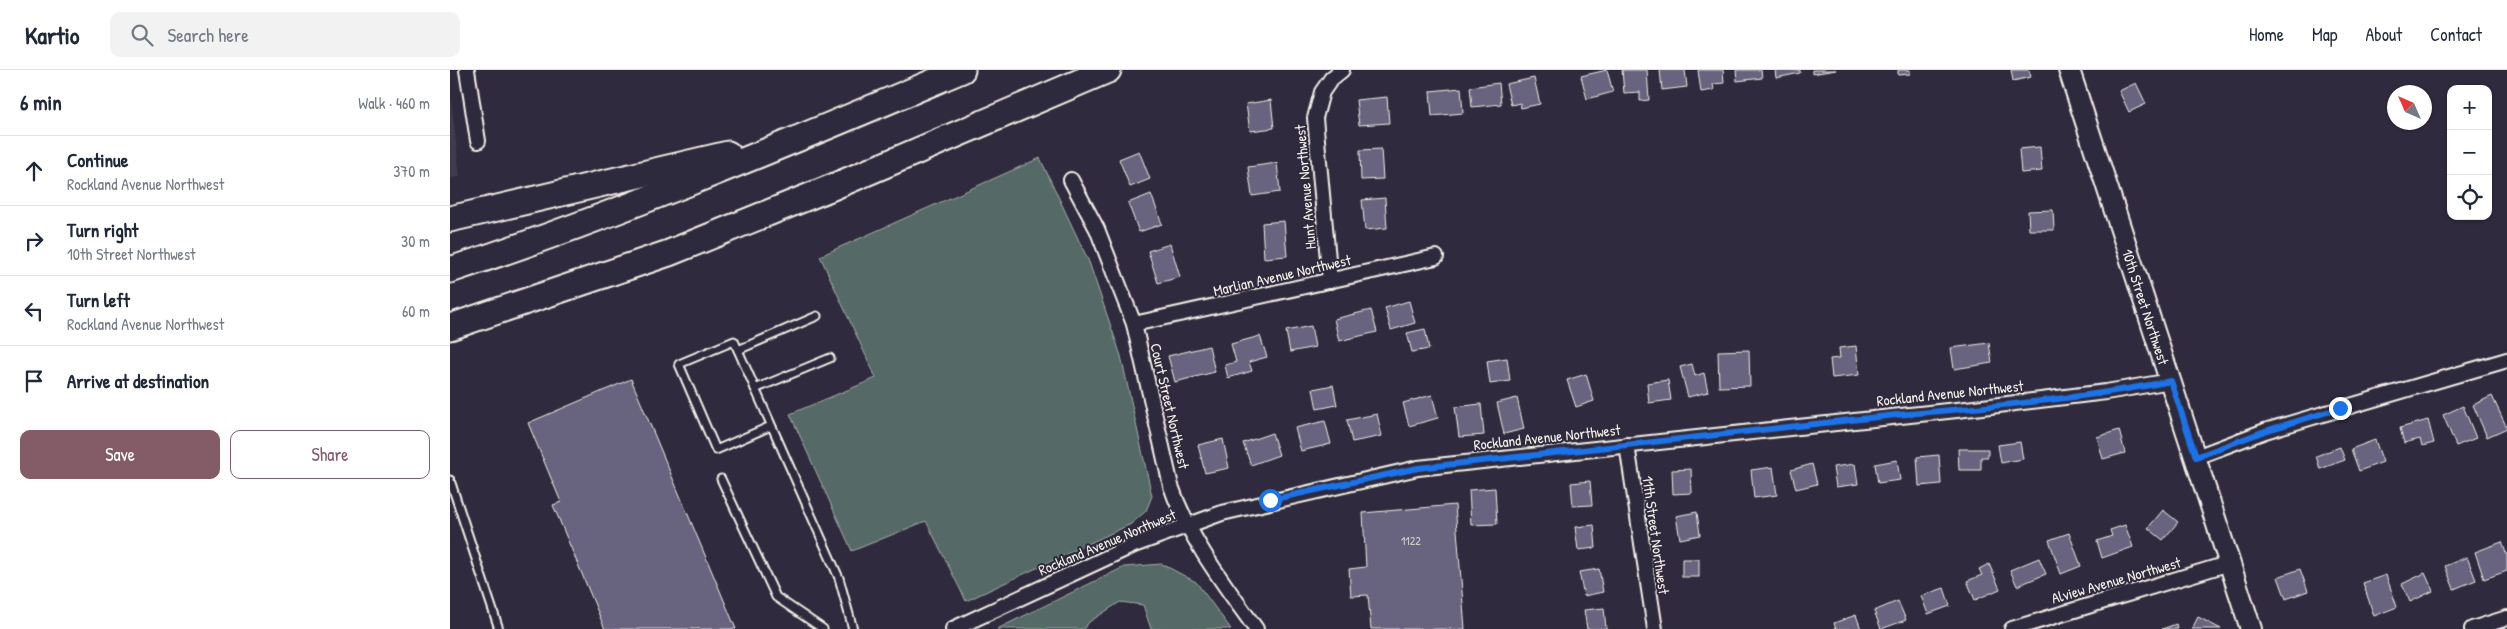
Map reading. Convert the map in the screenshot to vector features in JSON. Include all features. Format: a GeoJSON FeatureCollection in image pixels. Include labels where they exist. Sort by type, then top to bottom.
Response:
{"type":"FeatureCollection","features":[{"type":"Feature","properties":{"kind":"highway"},"geometry":{"type":"LineString","coordinates":[[450,270],[577,226],[792,142],[962,70]]}},
{"type":"Feature","properties":{"kind":"highway"},"geometry":{"type":"LineString","coordinates":[[450,327],[669,253],[835,186],[1108,70]]}},
{"type":"Feature","properties":{"kind":"highway"},"geometry":{"type":"LineString","coordinates":[[450,219],[720,155],[792,142]]}},
{"type":"Feature","properties":{"kind":"main road","name":"10th Street Northwest"},"geometry":{"type":"LineString","coordinates":[[2069,70],[2251,629]]}},
{"type":"Feature","properties":{"kind":"street"},"geometry":{"type":"LineString","coordinates":[[467,70],[478,141]]}},
{"type":"Feature","properties":{"kind":"street","name":"Hunt Avenue Northwest"},"geometry":{"type":"LineString","coordinates":[[1330,281],[1315,118],[1322,92],[1331,79],[1342,70]]}},
{"type":"Feature","properties":{"kind":"street","name":"Court Street Northwest"},"geometry":{"type":"LineString","coordinates":[[1071,180],[1097,229],[1134,324],[1171,486],[1186,525],[1256,629]]}},
{"type":"Feature","properties":{"kind":"street","name":"Marlian Avenue Northwest"},"geometry":{"type":"LineString","coordinates":[[1134,324],[1436,257]]}},
{"type":"Feature","properties":{"kind":"street"},"geometry":{"type":"LineString","coordinates":[[2196,457],[2265,431],[2507,360]]}},
{"type":"Feature","properties":{"kind":"street","name":"Rockland Avenue Northwest"},"geometry":{"type":"LineString","coordinates":[[953,629],[1134,545],[1186,525],[1270,500],[1418,468],[1966,409],[2106,392],[2171,381]]}},
{"type":"Feature","properties":{"kind":"street","name":"11th Street Northwest"},"geometry":{"type":"LineString","coordinates":[[1627,445],[1654,629]]}},
{"type":"Feature","properties":{"kind":"street","name":"Alview Avenue Northwest"},"geometry":{"type":"LineString","coordinates":[[2012,629],[2230,563]]}},
{"type":"Feature","properties":{"kind":"street"},"geometry":{"type":"LineString","coordinates":[[2472,629],[2507,618]]}},
{"type":"Feature","properties":{"kind":"lane"},"geometry":{"type":"LineString","coordinates":[[738,350],[817,316]]}},
{"type":"Feature","properties":{"kind":"lane"},"geometry":{"type":"LineString","coordinates":[[771,426],[716,450],[680,364],[734,341],[839,578],[852,629]]}},
{"type":"Feature","properties":{"kind":"lane"},"geometry":{"type":"LineString","coordinates":[[755,389],[830,358]]}},
{"type":"Feature","properties":{"kind":"lane"},"geometry":{"type":"LineString","coordinates":[[721,479],[776,597],[823,629]]}},
{"type":"Feature","properties":{"kind":"lane"},"geometry":{"type":"LineString","coordinates":[[450,480],[499,629]]}},
{"type":"Feature","properties":{"kind":"shaded area"},"geometry":{"type":"Polygon","coordinates":[[[450,89],[460,177],[450,178],[450,89]]]}},
{"type":"Feature","properties":{"kind":"green space"},"geometry":{"type":"Polygon","coordinates":[[[1040,158],[1089,262],[1121,356],[1152,496],[1146,511],[1131,524],[966,601],[926,521],[852,551],[790,414],[876,378],[820,256],[1040,158]]]}},
{"type":"Feature","properties":{"kind":"green space"},"geometry":{"type":"Polygon","coordinates":[[[1162,564],[1196,582],[1231,629],[1151,629],[1143,605],[1120,602],[1089,622],[1084,629],[997,629],[1124,567],[1162,564]]]}},
{"type":"Feature","properties":{"kind":"building"},"geometry":{"type":"Polygon","coordinates":[[[1607,70],[1613,92],[1587,99],[1581,76],[1607,70]]]}},
{"type":"Feature","properties":{"kind":"building"},"geometry":{"type":"Polygon","coordinates":[[[1622,70],[1647,70],[1649,100],[1640,101],[1640,92],[1624,93],[1622,70]]]}},
{"type":"Feature","properties":{"kind":"building"},"geometry":{"type":"Polygon","coordinates":[[[1660,70],[1685,70],[1687,87],[1662,90],[1660,70]]]}},
{"type":"Feature","properties":{"kind":"building"},"geometry":{"type":"Polygon","coordinates":[[[1698,70],[1723,70],[1724,83],[1713,84],[1714,90],[1701,92],[1698,70]]]}},
{"type":"Feature","properties":{"kind":"building"},"geometry":{"type":"Polygon","coordinates":[[[1736,70],[1761,70],[1762,78],[1737,81],[1736,70]]]}},
{"type":"Feature","properties":{"kind":"building"},"geometry":{"type":"Polygon","coordinates":[[[1775,70],[1800,70],[1800,73],[1776,78],[1775,70]]]}},
{"type":"Feature","properties":{"kind":"building"},"geometry":{"type":"Polygon","coordinates":[[[1812,70],[1836,70],[1812,74],[1812,70]]]}},
{"type":"Feature","properties":{"kind":"building"},"geometry":{"type":"Polygon","coordinates":[[[1898,70],[1910,70],[1910,74],[1898,75],[1898,70]]]}},
{"type":"Feature","properties":{"kind":"building"},"geometry":{"type":"Polygon","coordinates":[[[2011,70],[2029,70],[2031,77],[2013,81],[2011,70]]]}},
{"type":"Feature","properties":{"kind":"building"},"geometry":{"type":"Polygon","coordinates":[[[1534,78],[1540,104],[1521,108],[1520,103],[1511,105],[1506,84],[1534,78]]]}},
{"type":"Feature","properties":{"kind":"building"},"geometry":{"type":"Polygon","coordinates":[[[1499,83],[1501,104],[1472,107],[1470,87],[1499,83]]]}},
{"type":"Feature","properties":{"kind":"building"},"geometry":{"type":"Polygon","coordinates":[[[2136,83],[2146,104],[2129,112],[2119,91],[2136,83]]]}},
{"type":"Feature","properties":{"kind":"building"},"geometry":{"type":"Polygon","coordinates":[[[1461,88],[1463,113],[1432,116],[1430,91],[1461,88]]]}},
{"type":"Feature","properties":{"kind":"building"},"geometry":{"type":"Polygon","coordinates":[[[1387,97],[1389,123],[1359,125],[1356,100],[1387,97]]]}},
{"type":"Feature","properties":{"kind":"building"},"geometry":{"type":"Polygon","coordinates":[[[1271,100],[1274,128],[1250,131],[1246,104],[1271,100]]]}},
{"type":"Feature","properties":{"kind":"building"},"geometry":{"type":"Polygon","coordinates":[[[2040,147],[2042,171],[2021,173],[2019,149],[2040,147]]]}},
{"type":"Feature","properties":{"kind":"building"},"geometry":{"type":"Polygon","coordinates":[[[1381,149],[1383,179],[1361,180],[1360,150],[1381,149]]]}},
{"type":"Feature","properties":{"kind":"building"},"geometry":{"type":"Polygon","coordinates":[[[1139,151],[1150,179],[1130,187],[1119,159],[1139,151]]]}},
{"type":"Feature","properties":{"kind":"building"},"geometry":{"type":"Polygon","coordinates":[[[1277,163],[1280,192],[1252,196],[1248,167],[1277,163]]]}},
{"type":"Feature","properties":{"kind":"building"},"geometry":{"type":"Polygon","coordinates":[[[1151,194],[1162,224],[1139,232],[1128,203],[1151,194]]]}},
{"type":"Feature","properties":{"kind":"building"},"geometry":{"type":"Polygon","coordinates":[[[1385,198],[1387,228],[1365,230],[1362,200],[1385,198]]]}},
{"type":"Feature","properties":{"kind":"building"},"geometry":{"type":"Polygon","coordinates":[[[2053,210],[2054,230],[2029,230],[2028,211],[2053,210]]]}},
{"type":"Feature","properties":{"kind":"building"},"geometry":{"type":"Polygon","coordinates":[[[1284,221],[1287,256],[1264,258],[1262,223],[1284,221]]]}},
{"type":"Feature","properties":{"kind":"building"},"geometry":{"type":"Polygon","coordinates":[[[1170,244],[1180,277],[1158,283],[1148,251],[1170,244]]]}},
{"type":"Feature","properties":{"kind":"building"},"geometry":{"type":"Polygon","coordinates":[[[1409,301],[1415,323],[1391,330],[1385,308],[1409,301]]]}},
{"type":"Feature","properties":{"kind":"building"},"geometry":{"type":"Polygon","coordinates":[[[1371,310],[1377,332],[1339,341],[1334,319],[1371,310]]]}},
{"type":"Feature","properties":{"kind":"building"},"geometry":{"type":"Polygon","coordinates":[[[1311,326],[1315,347],[1290,352],[1286,331],[1311,326]]]}},
{"type":"Feature","properties":{"kind":"building"},"geometry":{"type":"Polygon","coordinates":[[[1425,329],[1429,349],[1412,352],[1407,333],[1425,329]]]}},
{"type":"Feature","properties":{"kind":"building"},"geometry":{"type":"Polygon","coordinates":[[[1260,336],[1267,357],[1249,362],[1252,371],[1228,378],[1225,365],[1236,362],[1231,344],[1260,336]]]}},
{"type":"Feature","properties":{"kind":"building"},"geometry":{"type":"Polygon","coordinates":[[[1989,343],[1992,363],[1954,369],[1951,348],[1989,343]]]}},
{"type":"Feature","properties":{"kind":"building"},"geometry":{"type":"Polygon","coordinates":[[[1209,346],[1215,372],[1175,382],[1168,356],[1209,346]]]}},
{"type":"Feature","properties":{"kind":"building"},"geometry":{"type":"Polygon","coordinates":[[[1856,346],[1859,375],[1832,378],[1830,359],[1840,358],[1839,348],[1856,346]]]}},
{"type":"Feature","properties":{"kind":"building"},"geometry":{"type":"Polygon","coordinates":[[[1749,350],[1750,386],[1719,387],[1718,351],[1749,350]]]}},
{"type":"Feature","properties":{"kind":"building"},"geometry":{"type":"Polygon","coordinates":[[[1507,358],[1510,381],[1490,384],[1487,361],[1507,358]]]}},
{"type":"Feature","properties":{"kind":"building"},"geometry":{"type":"Polygon","coordinates":[[[1692,364],[1695,376],[1704,373],[1708,392],[1688,397],[1680,367],[1692,364]]]}},
{"type":"Feature","properties":{"kind":"building"},"geometry":{"type":"Polygon","coordinates":[[[1586,374],[1594,401],[1576,407],[1567,380],[1586,374]]]}},
{"type":"Feature","properties":{"kind":"building"},"geometry":{"type":"Polygon","coordinates":[[[631,379],[736,629],[605,629],[553,505],[561,502],[528,423],[631,379]]]}},
{"type":"Feature","properties":{"kind":"building"},"geometry":{"type":"Polygon","coordinates":[[[1668,380],[1671,400],[1649,403],[1647,383],[1668,380]]]}},
{"type":"Feature","properties":{"kind":"building"},"geometry":{"type":"Polygon","coordinates":[[[1333,385],[1337,405],[1317,409],[1313,389],[1333,385]]]}},
{"type":"Feature","properties":{"kind":"building"},"geometry":{"type":"Polygon","coordinates":[[[1432,395],[1438,418],[1409,426],[1403,403],[1432,395]]]}},
{"type":"Feature","properties":{"kind":"building"},"geometry":{"type":"Polygon","coordinates":[[[2492,396],[2507,428],[2487,437],[2473,405],[2492,396]]]}},
{"type":"Feature","properties":{"kind":"building"},"geometry":{"type":"Polygon","coordinates":[[[1517,398],[1524,429],[1504,434],[1497,403],[1517,398]]]}},
{"type":"Feature","properties":{"kind":"building"},"geometry":{"type":"Polygon","coordinates":[[[1481,404],[1484,435],[1459,437],[1455,407],[1481,404]]]}},
{"type":"Feature","properties":{"kind":"building"},"geometry":{"type":"Polygon","coordinates":[[[2463,406],[2476,438],[2456,446],[2443,415],[2463,406]]]}},
{"type":"Feature","properties":{"kind":"building"},"geometry":{"type":"Polygon","coordinates":[[[1377,414],[1382,436],[1352,442],[1347,420],[1377,414]]]}},
{"type":"Feature","properties":{"kind":"building"},"geometry":{"type":"Polygon","coordinates":[[[2428,420],[2434,443],[2422,446],[2420,439],[2404,443],[2400,428],[2428,420]]]}},
{"type":"Feature","properties":{"kind":"building"},"geometry":{"type":"Polygon","coordinates":[[[1325,421],[1331,444],[1301,451],[1295,428],[1325,421]]]}},
{"type":"Feature","properties":{"kind":"building"},"geometry":{"type":"Polygon","coordinates":[[[2119,430],[2125,453],[2103,459],[2097,437],[2119,430]]]}},
{"type":"Feature","properties":{"kind":"building"},"geometry":{"type":"Polygon","coordinates":[[[1272,433],[1279,455],[1251,465],[1243,443],[1272,433]]]}},
{"type":"Feature","properties":{"kind":"building"},"geometry":{"type":"Polygon","coordinates":[[[1223,439],[1229,468],[1205,473],[1198,445],[1223,439]]]}},
{"type":"Feature","properties":{"kind":"building"},"geometry":{"type":"Polygon","coordinates":[[[2375,440],[2383,462],[2359,471],[2351,449],[2375,440]]]}},
{"type":"Feature","properties":{"kind":"building"},"geometry":{"type":"Polygon","coordinates":[[[2020,442],[2023,459],[2001,463],[1998,445],[2020,442]]]}},
{"type":"Feature","properties":{"kind":"building"},"geometry":{"type":"Polygon","coordinates":[[[2340,447],[2345,460],[2320,469],[2316,456],[2340,447]]]}},
{"type":"Feature","properties":{"kind":"building"},"geometry":{"type":"Polygon","coordinates":[[[1958,449],[1988,449],[1988,457],[1981,457],[1981,470],[1959,470],[1958,449]]]}},
{"type":"Feature","properties":{"kind":"building"},"geometry":{"type":"Polygon","coordinates":[[[1939,455],[1941,484],[1919,486],[1917,457],[1939,455]]]}},
{"type":"Feature","properties":{"kind":"building"},"geometry":{"type":"Polygon","coordinates":[[[1897,460],[1900,480],[1878,483],[1875,464],[1897,460]]]}},
{"type":"Feature","properties":{"kind":"building"},"geometry":{"type":"Polygon","coordinates":[[[1812,464],[1817,484],[1796,489],[1791,470],[1812,464]]]}},
{"type":"Feature","properties":{"kind":"building"},"geometry":{"type":"Polygon","coordinates":[[[1855,464],[1858,484],[1836,487],[1833,467],[1855,464]]]}},
{"type":"Feature","properties":{"kind":"building"},"geometry":{"type":"Polygon","coordinates":[[[1773,467],[1777,495],[1754,498],[1751,470],[1773,467]]]}},
{"type":"Feature","properties":{"kind":"building"},"geometry":{"type":"Polygon","coordinates":[[[1691,469],[1692,493],[1673,494],[1672,470],[1691,469]]]}},
{"type":"Feature","properties":{"kind":"building"},"geometry":{"type":"Polygon","coordinates":[[[1590,481],[1592,505],[1573,506],[1571,483],[1590,481]]]}},
{"type":"Feature","properties":{"kind":"building"},"geometry":{"type":"Polygon","coordinates":[[[1495,488],[1497,524],[1471,525],[1469,490],[1495,488]]]}},
{"type":"Feature","properties":{"kind":"building"},"geometry":{"type":"Polygon","coordinates":[[[1455,505],[1465,629],[1371,629],[1368,595],[1351,596],[1349,569],[1366,567],[1363,513],[1455,505]]]}},
{"type":"Feature","properties":{"kind":"building"},"geometry":{"type":"Polygon","coordinates":[[[2163,510],[2178,522],[2163,540],[2148,528],[2163,510]]]}},
{"type":"Feature","properties":{"kind":"building"},"geometry":{"type":"Polygon","coordinates":[[[1697,512],[1700,535],[1680,539],[1676,516],[1697,512]]]}},
{"type":"Feature","properties":{"kind":"building"},"geometry":{"type":"Polygon","coordinates":[[[1594,525],[1596,548],[1578,550],[1575,527],[1594,525]]]}},
{"type":"Feature","properties":{"kind":"building"},"geometry":{"type":"Polygon","coordinates":[[[2125,525],[2133,547],[2102,558],[2097,541],[2112,536],[2110,530],[2125,525]]]}},
{"type":"Feature","properties":{"kind":"building"},"geometry":{"type":"Polygon","coordinates":[[[2069,533],[2081,566],[2061,574],[2049,540],[2069,533]]]}},
{"type":"Feature","properties":{"kind":"building"},"geometry":{"type":"Polygon","coordinates":[[[2502,542],[2507,556],[2507,571],[2484,579],[2475,552],[2502,542]]]}},
{"type":"Feature","properties":{"kind":"building"},"geometry":{"type":"Polygon","coordinates":[[[2467,557],[2476,580],[2454,589],[2445,566],[2467,557]]]}},
{"type":"Feature","properties":{"kind":"building"},"geometry":{"type":"Polygon","coordinates":[[[2039,558],[2046,574],[2017,586],[2010,570],[2039,558]]]}},
{"type":"Feature","properties":{"kind":"building"},"geometry":{"type":"Polygon","coordinates":[[[1682,559],[1699,559],[1699,577],[1682,577],[1682,559]]]}},
{"type":"Feature","properties":{"kind":"building"},"geometry":{"type":"Polygon","coordinates":[[[1989,564],[2000,589],[1975,600],[1967,581],[1982,575],[1979,569],[1989,564]]]}},
{"type":"Feature","properties":{"kind":"building"},"geometry":{"type":"Polygon","coordinates":[[[1599,569],[1603,592],[1584,596],[1579,572],[1599,569]]]}},
{"type":"Feature","properties":{"kind":"building"},"geometry":{"type":"Polygon","coordinates":[[[2300,569],[2308,591],[2286,599],[2278,577],[2300,569]]]}},
{"type":"Feature","properties":{"kind":"building"},"geometry":{"type":"Polygon","coordinates":[[[2425,573],[2433,591],[2410,602],[2402,584],[2425,573]]]}},
{"type":"Feature","properties":{"kind":"building"},"geometry":{"type":"Polygon","coordinates":[[[2386,575],[2397,607],[2374,616],[2363,583],[2386,575]]]}},
{"type":"Feature","properties":{"kind":"building"},"geometry":{"type":"Polygon","coordinates":[[[1944,588],[1950,606],[1928,614],[1921,596],[1944,588]]]}},
{"type":"Feature","properties":{"kind":"building"},"geometry":{"type":"Polygon","coordinates":[[[1898,601],[1906,620],[1881,629],[1874,611],[1898,601]]]}},
{"type":"Feature","properties":{"kind":"building"},"geometry":{"type":"Polygon","coordinates":[[[1604,608],[1606,629],[1587,629],[1584,610],[1604,608]]]}},
{"type":"Feature","properties":{"kind":"building"},"geometry":{"type":"Polygon","coordinates":[[[1856,615],[1861,629],[1836,629],[1834,623],[1856,615]]]}},
{"type":"Feature","properties":{"kind":"building"},"geometry":{"type":"Polygon","coordinates":[[[2198,617],[2221,629],[2192,629],[2198,617]]]}},
{"type":"Feature","properties":{"kind":"building"},"geometry":{"type":"Polygon","coordinates":[[[2176,624],[2178,629],[2162,629],[2176,624]]]}},
{"type":"Feature","properties":{"kind":"route"},"geometry":{"type":"LineString","coordinates":[[1270,500],[1418,468],[1896,415],[1966,409],[2106,392],[2171,381],[2196,457],[2265,431],[2340,408]]}}]}
